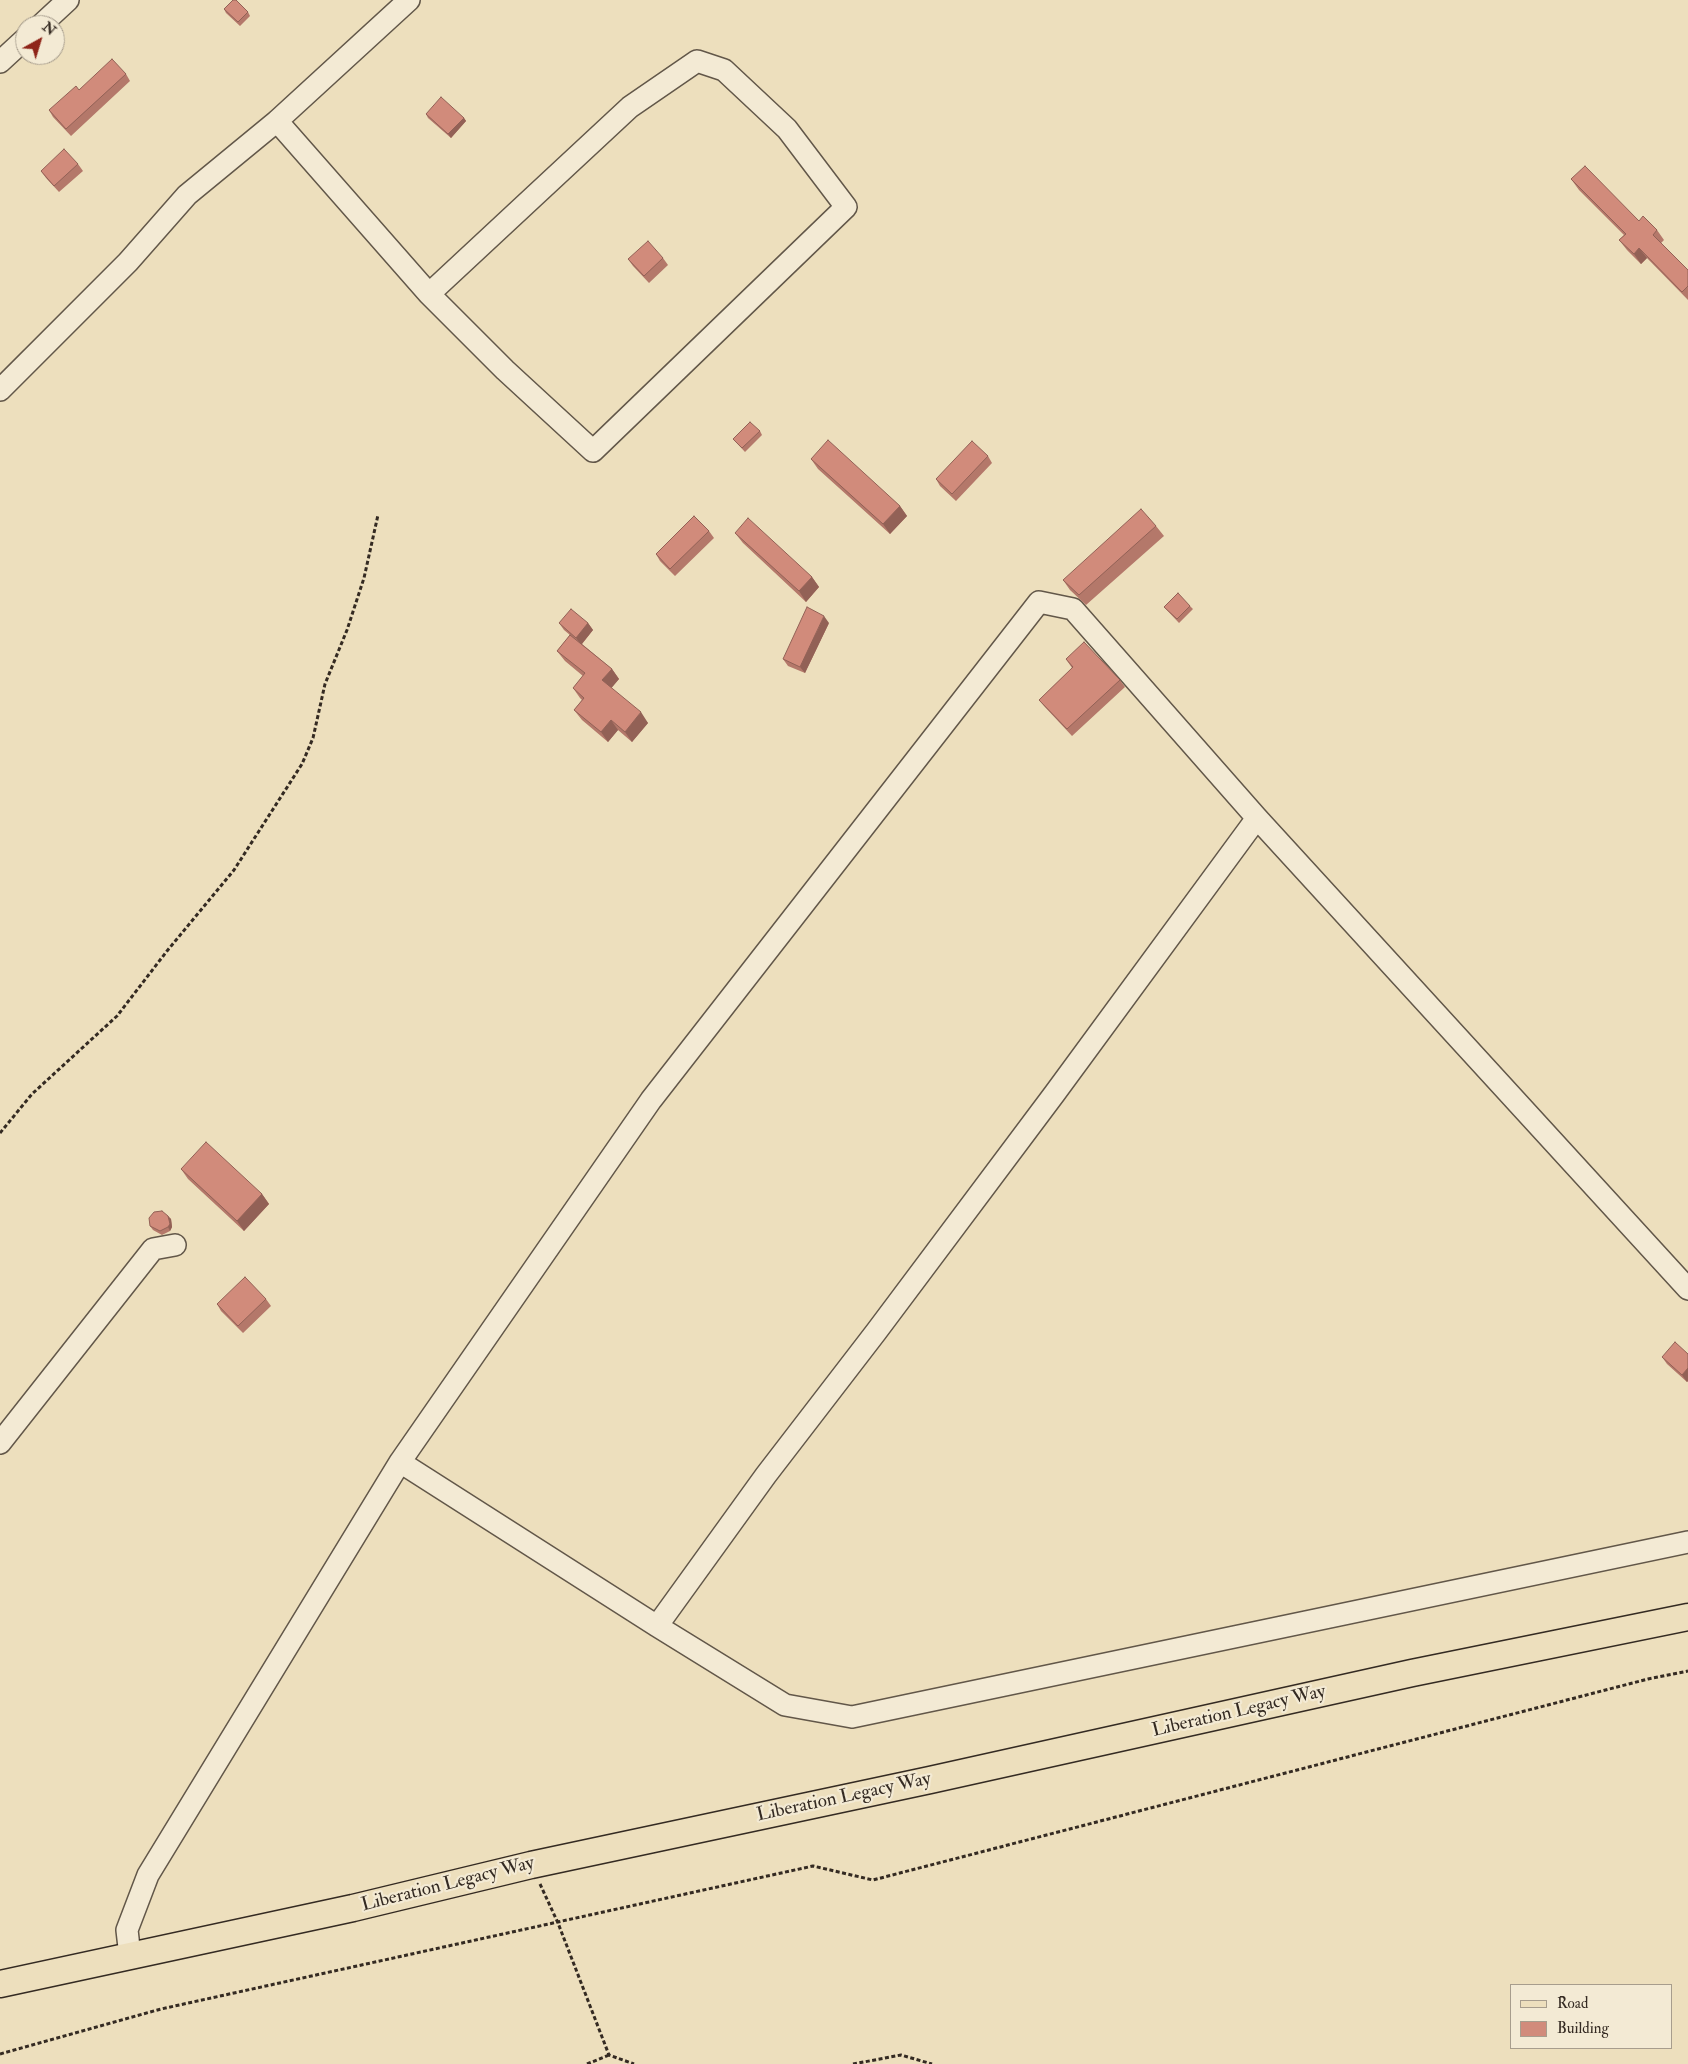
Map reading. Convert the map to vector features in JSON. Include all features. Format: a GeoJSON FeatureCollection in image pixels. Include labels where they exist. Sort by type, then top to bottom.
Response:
{"type":"FeatureCollection","features":[{"type":"Feature","properties":{"kind":"main road","name":"Liberation Legacy Way"},"geometry":{"type":"LineString","coordinates":[[0,1984],[353,1908],[531,1865],[940,1778],[1412,1673],[1688,1617]]}},
{"type":"Feature","properties":{"kind":"street"},"geometry":{"type":"LineString","coordinates":[[51,15],[68,0]]}},
{"type":"Feature","properties":{"kind":"street"},"geometry":{"type":"LineString","coordinates":[[0,390],[128,262],[187,195],[277,121],[409,0]]}},
{"type":"Feature","properties":{"kind":"street"},"geometry":{"type":"LineString","coordinates":[[0,62],[15,48]]}},
{"type":"Feature","properties":{"kind":"street"},"geometry":{"type":"LineString","coordinates":[[277,121],[429,294],[505,370],[593,451],[846,207],[787,129],[724,70],[697,61],[630,108],[429,294]]}},
{"type":"Feature","properties":{"kind":"street"},"geometry":{"type":"LineString","coordinates":[[130,1956],[127,1930],[148,1875],[400,1462],[651,1100],[1039,602],[1073,609],[1257,818],[1688,1289]]}},
{"type":"Feature","properties":{"kind":"street"},"geometry":{"type":"LineString","coordinates":[[657,1626],[766,1475],[1055,1093],[1257,818]]}},
{"type":"Feature","properties":{"kind":"street"},"geometry":{"type":"LineString","coordinates":[[0,1442],[152,1249],[175,1245]]}},
{"type":"Feature","properties":{"kind":"street"},"geometry":{"type":"LineString","coordinates":[[400,1462],[657,1626],[785,1704],[852,1717],[1688,1542]]}},
{"type":"Feature","properties":{"kind":"path"},"geometry":{"type":"LineString","coordinates":[[0,1133],[32,1094],[117,1016],[234,870],[302,764],[313,738],[325,684],[347,630],[364,578],[378,514]]}},
{"type":"Feature","properties":{"kind":"path"},"geometry":{"type":"LineString","coordinates":[[0,2054],[161,2009],[813,1866],[874,1880],[1648,1678],[1688,1671]]}},
{"type":"Feature","properties":{"kind":"path"},"geometry":{"type":"LineString","coordinates":[[531,1865],[558,1923],[609,2055]]}},
{"type":"Feature","properties":{"kind":"path"},"geometry":{"type":"LineString","coordinates":[[587,2064],[609,2055],[634,2064]]}},
{"type":"Feature","properties":{"kind":"path"},"geometry":{"type":"LineString","coordinates":[[853,2064],[901,2055],[932,2064]]}},
{"type":"Feature","properties":{"kind":"building"},"geometry":{"type":"Polygon","coordinates":[[[233,0],[236,0],[248,12],[238,22],[224,9],[233,0]]]}},
{"type":"Feature","properties":{"kind":"building"},"geometry":{"type":"Polygon","coordinates":[[[112,59],[126,74],[66,129],[49,110],[76,86],[79,90],[112,59]]]}},
{"type":"Feature","properties":{"kind":"building"},"geometry":{"type":"Polygon","coordinates":[[[441,97],[464,118],[448,134],[426,114],[441,97]]]}},
{"type":"Feature","properties":{"kind":"building"},"geometry":{"type":"Polygon","coordinates":[[[64,149],[78,164],[54,186],[41,171],[64,149]]]}},
{"type":"Feature","properties":{"kind":"building"},"geometry":{"type":"Polygon","coordinates":[[[1585,166],[1639,221],[1643,216],[1657,230],[1653,235],[1688,270],[1688,286],[1682,292],[1639,248],[1634,254],[1619,240],[1626,234],[1571,179],[1585,166]]]}},
{"type":"Feature","properties":{"kind":"building"},"geometry":{"type":"Polygon","coordinates":[[[648,241],[663,258],[644,276],[628,259],[648,241]]]}},
{"type":"Feature","properties":{"kind":"building"},"geometry":{"type":"Polygon","coordinates":[[[750,422],[760,431],[742,448],[733,439],[750,422]]]}},
{"type":"Feature","properties":{"kind":"building"},"geometry":{"type":"Polygon","coordinates":[[[828,440],[900,506],[883,524],[811,459],[828,440]]]}},
{"type":"Feature","properties":{"kind":"building"},"geometry":{"type":"Polygon","coordinates":[[[972,441],[988,456],[952,494],[936,479],[972,441]]]}},
{"type":"Feature","properties":{"kind":"building"},"geometry":{"type":"Polygon","coordinates":[[[1141,509],[1156,526],[1079,595],[1063,580],[1141,509]]]}},
{"type":"Feature","properties":{"kind":"building"},"geometry":{"type":"Polygon","coordinates":[[[694,516],[709,531],[670,569],[656,554],[694,516]]]}},
{"type":"Feature","properties":{"kind":"building"},"geometry":{"type":"Polygon","coordinates":[[[748,518],[812,577],[799,591],[735,533],[748,518]]]}},
{"type":"Feature","properties":{"kind":"building"},"geometry":{"type":"Polygon","coordinates":[[[1178,593],[1190,606],[1177,619],[1164,607],[1178,593]]]}},
{"type":"Feature","properties":{"kind":"building"},"geometry":{"type":"Polygon","coordinates":[[[807,607],[824,616],[800,667],[783,659],[807,607]]]}},
{"type":"Feature","properties":{"kind":"building"},"geometry":{"type":"Polygon","coordinates":[[[571,609],[588,623],[576,638],[559,623],[571,609]]]}},
{"type":"Feature","properties":{"kind":"building"},"geometry":{"type":"Polygon","coordinates":[[[570,635],[612,669],[602,680],[641,712],[625,732],[611,720],[601,732],[574,710],[584,698],[573,688],[585,673],[557,651],[570,635]]]}},
{"type":"Feature","properties":{"kind":"building"},"geometry":{"type":"Polygon","coordinates":[[[1084,642],[1120,680],[1067,729],[1039,700],[1073,667],[1066,659],[1084,642]]]}},
{"type":"Feature","properties":{"kind":"building"},"geometry":{"type":"Polygon","coordinates":[[[206,1142],[262,1194],[237,1221],[181,1169],[206,1142]]]}},
{"type":"Feature","properties":{"kind":"building"},"geometry":{"type":"Polygon","coordinates":[[[162,1211],[168,1216],[170,1224],[160,1231],[150,1226],[149,1218],[154,1212],[162,1211]]]}},
{"type":"Feature","properties":{"kind":"building"},"geometry":{"type":"Polygon","coordinates":[[[245,1277],[266,1299],[238,1326],[217,1304],[245,1277]]]}},
{"type":"Feature","properties":{"kind":"building"},"geometry":{"type":"Polygon","coordinates":[[[1675,1342],[1688,1354],[1688,1368],[1682,1375],[1662,1357],[1675,1342]]]}}]}
